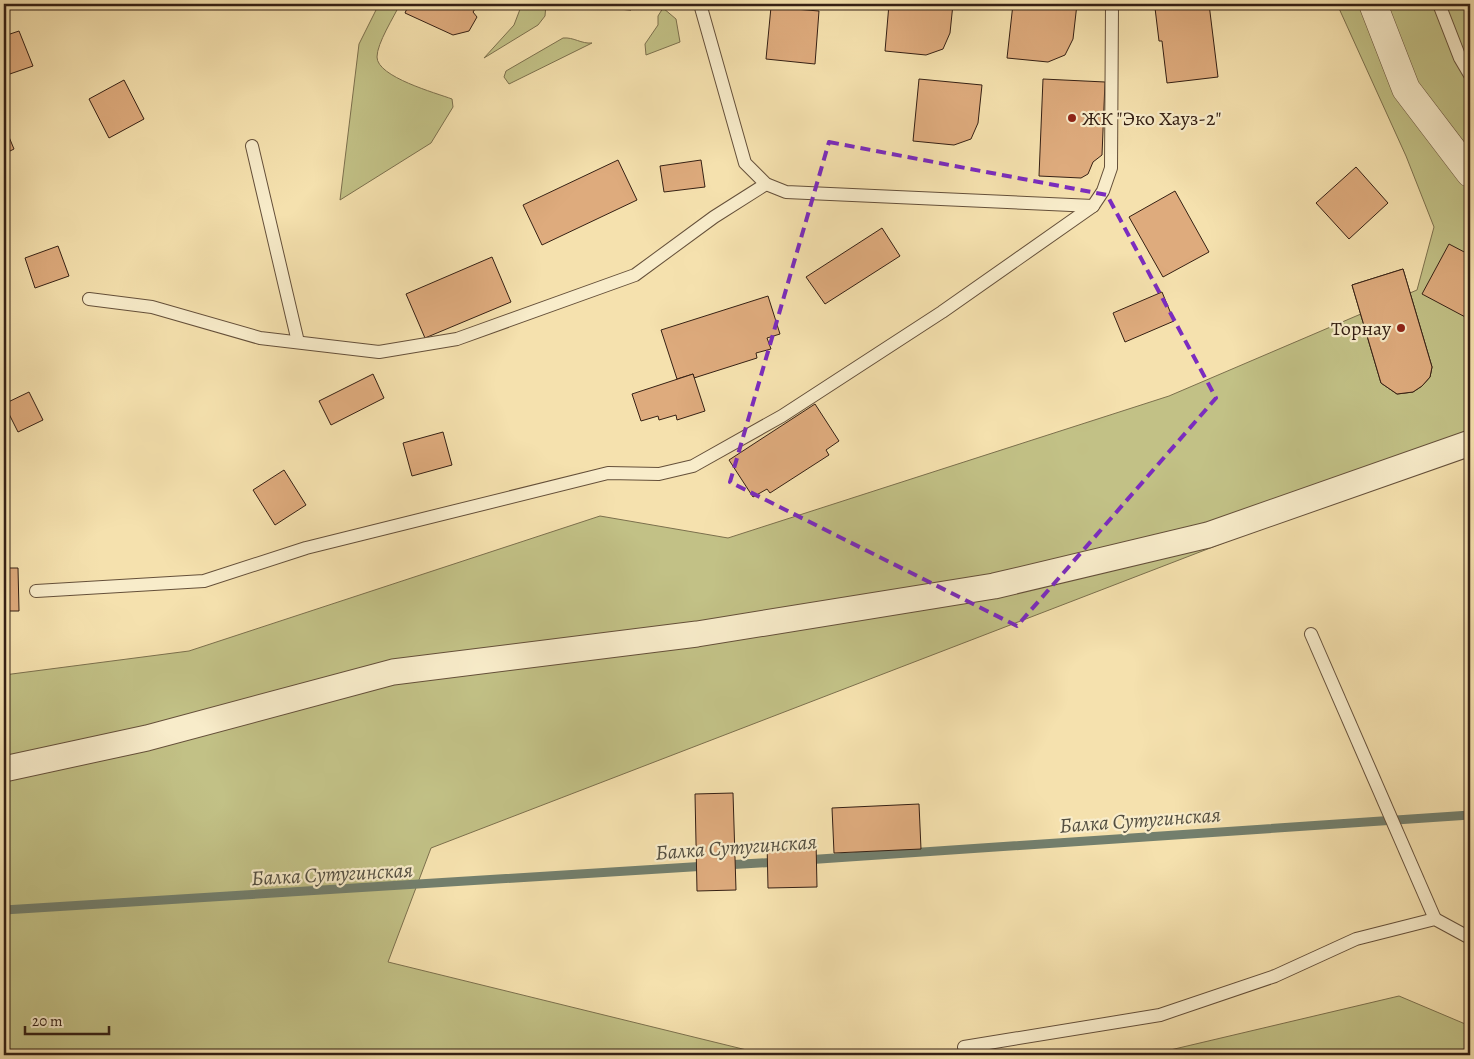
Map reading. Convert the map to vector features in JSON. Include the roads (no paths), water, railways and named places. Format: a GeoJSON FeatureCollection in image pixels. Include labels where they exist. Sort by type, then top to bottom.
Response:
{"type":"FeatureCollection","features":[{"type":"Feature","properties":{"kind":"street"},"geometry":{"type":"LineString","coordinates":[[1373,4],[1406,89],[1470,173]]}},
{"type":"Feature","properties":{"kind":"street"},"geometry":{"type":"LineString","coordinates":[[4,769],[147,738],[393,672],[697,634],[994,586],[1208,535],[1470,443]]}},
{"type":"Feature","properties":{"kind":"lane"},"geometry":{"type":"LineString","coordinates":[[700,4],[745,163],[766,184],[786,192],[1093,206]]}},
{"type":"Feature","properties":{"kind":"lane"},"geometry":{"type":"LineString","coordinates":[[36,591],[204,581],[306,548],[608,473],[659,474],[692,466],[782,416],[942,312],[1093,206],[1103,191],[1111,168],[1112,4]]}},
{"type":"Feature","properties":{"kind":"lane"},"geometry":{"type":"LineString","coordinates":[[1439,4],[1460,58],[1470,75]]}},
{"type":"Feature","properties":{"kind":"lane"},"geometry":{"type":"LineString","coordinates":[[252,146],[298,342]]}},
{"type":"Feature","properties":{"kind":"lane"},"geometry":{"type":"LineString","coordinates":[[89,299],[152,307],[260,338],[379,352],[457,339],[635,275],[714,217],[766,184]]}},
{"type":"Feature","properties":{"kind":"lane"},"geometry":{"type":"LineString","coordinates":[[1311,634],[1435,919],[1470,938]]}},
{"type":"Feature","properties":{"kind":"lane"},"geometry":{"type":"LineString","coordinates":[[964,1047],[1160,1015],[1275,976],[1356,939],[1435,919]]}},
{"type":"Feature","properties":{"kind":"waterway","name":"Балка Сутугинская"},"geometry":{"type":"LineString","coordinates":[[805,860],[1470,815]]}},
{"type":"Feature","properties":{"kind":"waterway","name":"Балка Сутугинская"},"geometry":{"type":"LineString","coordinates":[[725,865],[779,862]]}},
{"type":"Feature","properties":{"kind":"waterway","name":"Балка Сутугинская"},"geometry":{"type":"LineString","coordinates":[[4,910],[707,866]]}},
{"type":"Feature","properties":{"kind":"place","name":"ЖК \"Эко Хауз-2\""},"geometry":{"type":"Point","coordinates":[1072,118]}},
{"type":"Feature","properties":{"kind":"place","name":"Торнау"},"geometry":{"type":"Point","coordinates":[1401,328]}}]}
